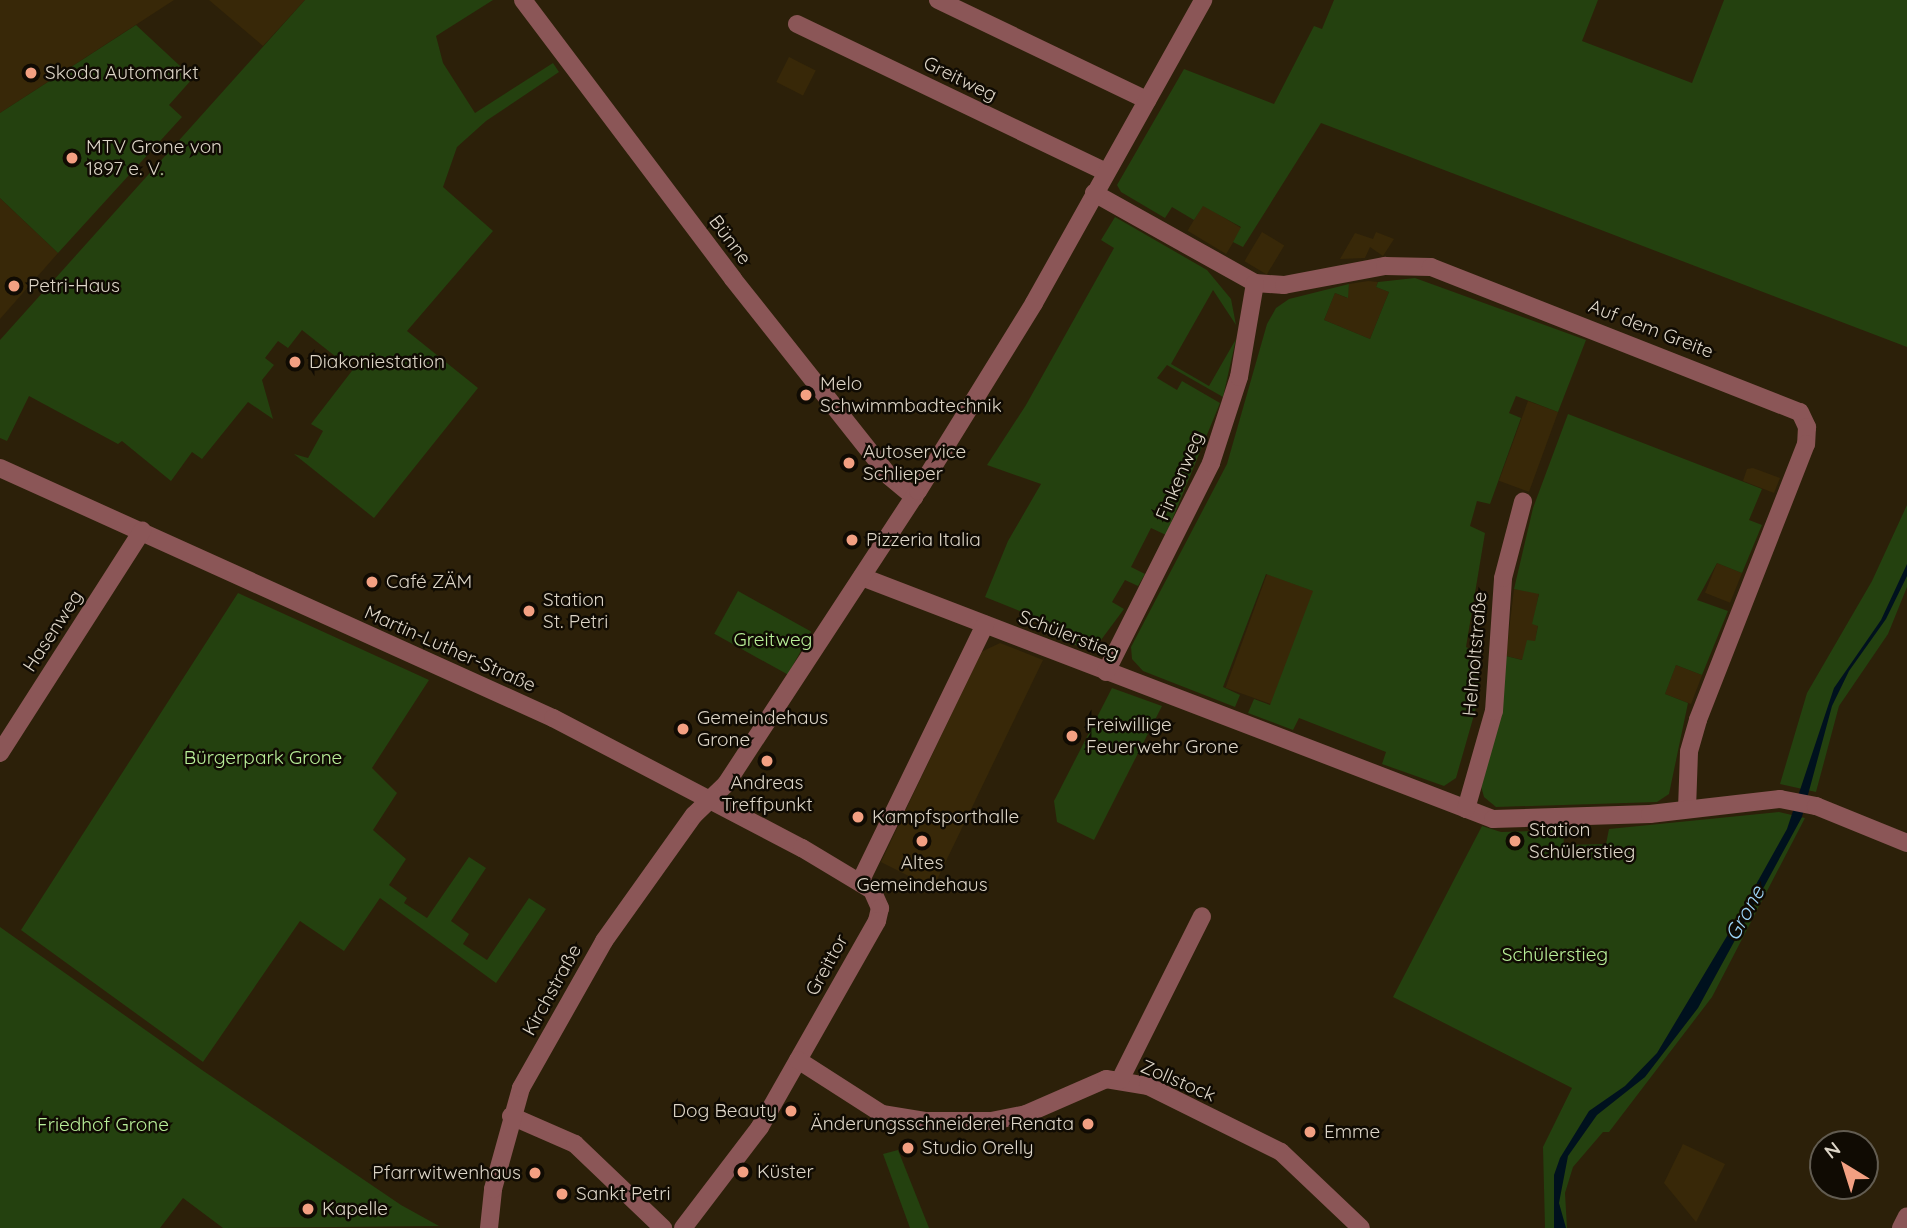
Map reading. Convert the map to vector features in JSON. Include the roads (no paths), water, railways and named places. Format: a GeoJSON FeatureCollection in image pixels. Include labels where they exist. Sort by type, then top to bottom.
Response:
{"type":"FeatureCollection","features":[{"type":"Feature","properties":{"kind":"street","name":"Bünne"},"geometry":{"type":"LineString","coordinates":[[523,0],[733,279],[890,476],[914,497]]}},
{"type":"Feature","properties":{"kind":"street"},"geometry":{"type":"LineString","coordinates":[[938,0],[1147,100]]}},
{"type":"Feature","properties":{"kind":"street"},"geometry":{"type":"LineString","coordinates":[[710,799],[726,784],[862,577],[1028,313],[1201,1]]}},
{"type":"Feature","properties":{"kind":"street","name":"Greitweg"},"geometry":{"type":"LineString","coordinates":[[797,24],[1106,172]]}},
{"type":"Feature","properties":{"kind":"street","name":"Auf dem Greite"},"geometry":{"type":"LineString","coordinates":[[1094,193],[1255,283],[1284,285],[1385,266],[1431,267],[1800,412],[1808,428],[1806,444],[1698,720],[1689,752],[1687,809]]}},
{"type":"Feature","properties":{"kind":"street","name":"Finkenweg"},"geometry":{"type":"LineString","coordinates":[[1106,672],[1211,463],[1239,377],[1255,283]]}},
{"type":"Feature","properties":{"kind":"street","name":"Martin-Luther-Straße"},"geometry":{"type":"LineString","coordinates":[[0,468],[553,718],[710,799],[866,885]]}},
{"type":"Feature","properties":{"kind":"street","name":"Helmoltstraße"},"geometry":{"type":"LineString","coordinates":[[1466,809],[1493,710],[1503,578],[1523,502]]}},
{"type":"Feature","properties":{"kind":"street","name":"Hasenweg"},"geometry":{"type":"LineString","coordinates":[[0,753],[142,531]]}},
{"type":"Feature","properties":{"kind":"street","name":"Schülerstieg"},"geometry":{"type":"LineString","coordinates":[[862,577],[1502,821],[1687,809],[1763,798],[1810,804],[1907,843]]}},
{"type":"Feature","properties":{"kind":"street"},"geometry":{"type":"LineString","coordinates":[[866,885],[985,625]]}},
{"type":"Feature","properties":{"kind":"street","name":"Kirchstraße"},"geometry":{"type":"LineString","coordinates":[[489,1228],[510,1116],[521,1088],[604,941],[710,799]]}},
{"type":"Feature","properties":{"kind":"street","name":"Greittor"},"geometry":{"type":"LineString","coordinates":[[683,1228],[760,1127],[877,921],[880,908],[866,885]]}},
{"type":"Feature","properties":{"kind":"street"},"geometry":{"type":"LineString","coordinates":[[1120,1080],[1202,916]]}},
{"type":"Feature","properties":{"kind":"street","name":"Zollstock"},"geometry":{"type":"LineString","coordinates":[[798,1060],[882,1114],[926,1121],[991,1121],[1026,1114],[1096,1080],[1120,1080],[1148,1086],[1281,1152],[1361,1228]]}},
{"type":"Feature","properties":{"kind":"street"},"geometry":{"type":"LineString","coordinates":[[510,1116],[575,1143],[663,1228]]}},
{"type":"Feature","properties":{"kind":"street"},"geometry":{"type":"LineString","coordinates":[[1901,1228],[1907,1216]]}},
{"type":"Feature","properties":{"kind":"water","name":"Grone"},"geometry":{"type":"Polygon","coordinates":[[[1907,564],[1907,576],[1886,619],[1849,671],[1832,706],[1802,817],[1698,1008],[1645,1077],[1597,1115],[1568,1156],[1559,1203],[1566,1228],[1554,1228],[1554,1175],[1560,1158],[1589,1111],[1625,1086],[1657,1053],[1730,931],[1787,829],[1834,688],[1881,620],[1907,564]]]}},
{"type":"Feature","properties":{"kind":"place","name":"Skoda Automarkt"},"geometry":{"type":"Point","coordinates":[31,73]}},
{"type":"Feature","properties":{"kind":"place","name":"MTV Grone von 1897 e. V."},"geometry":{"type":"Point","coordinates":[72,158]}},
{"type":"Feature","properties":{"kind":"place","name":"Petri-Haus"},"geometry":{"type":"Point","coordinates":[14,286]}},
{"type":"Feature","properties":{"kind":"place","name":"Diakoniestation"},"geometry":{"type":"Point","coordinates":[295,362]}},
{"type":"Feature","properties":{"kind":"place","name":"Melo Schwimmbadtechnik"},"geometry":{"type":"Point","coordinates":[806,395]}},
{"type":"Feature","properties":{"kind":"place","name":"Autoservice Schlieper"},"geometry":{"type":"Point","coordinates":[849,463]}},
{"type":"Feature","properties":{"kind":"place","name":"Pizzeria Italia"},"geometry":{"type":"Point","coordinates":[852,540]}},
{"type":"Feature","properties":{"kind":"place","name":"Café ZÄM"},"geometry":{"type":"Point","coordinates":[372,582]}},
{"type":"Feature","properties":{"kind":"place","name":"Station St. Petri"},"geometry":{"type":"Point","coordinates":[529,611]}},
{"type":"Feature","properties":{"kind":"place","name":"Gemeindehaus Grone"},"geometry":{"type":"Point","coordinates":[683,729]}},
{"type":"Feature","properties":{"kind":"place","name":"Freiwillige Feuerwehr Grone"},"geometry":{"type":"Point","coordinates":[1072,736]}},
{"type":"Feature","properties":{"kind":"place","name":"Andreas Treffpunkt"},"geometry":{"type":"Point","coordinates":[767,761]}},
{"type":"Feature","properties":{"kind":"place","name":"Kampfsporthalle"},"geometry":{"type":"Point","coordinates":[858,817]}},
{"type":"Feature","properties":{"kind":"place","name":"Altes Gemeindehaus"},"geometry":{"type":"Point","coordinates":[922,841]}},
{"type":"Feature","properties":{"kind":"place","name":"Station Schülerstieg"},"geometry":{"type":"Point","coordinates":[1515,841]}},
{"type":"Feature","properties":{"kind":"place","name":"Dog Beauty"},"geometry":{"type":"Point","coordinates":[791,1111]}},
{"type":"Feature","properties":{"kind":"place","name":"Änderungsschneiderei Renata"},"geometry":{"type":"Point","coordinates":[1088,1124]}},
{"type":"Feature","properties":{"kind":"place","name":"Emme"},"geometry":{"type":"Point","coordinates":[1310,1132]}},
{"type":"Feature","properties":{"kind":"place","name":"Studio Orelly"},"geometry":{"type":"Point","coordinates":[908,1148]}},
{"type":"Feature","properties":{"kind":"place","name":"Küster"},"geometry":{"type":"Point","coordinates":[743,1172]}},
{"type":"Feature","properties":{"kind":"place","name":"Pfarrwitwenhaus"},"geometry":{"type":"Point","coordinates":[535,1173]}},
{"type":"Feature","properties":{"kind":"place","name":"Sankt Petri"},"geometry":{"type":"Point","coordinates":[562,1194]}},
{"type":"Feature","properties":{"kind":"place","name":"Kapelle"},"geometry":{"type":"Point","coordinates":[308,1209]}},
{"type":"Feature","properties":{"kind":"park label","name":"Bürgerpark Grone"},"geometry":{"type":"Point","coordinates":[263,758]}},
{"type":"Feature","properties":{"kind":"park label","name":"Friedhof Grone"},"geometry":{"type":"Point","coordinates":[103,1125]}}]}
